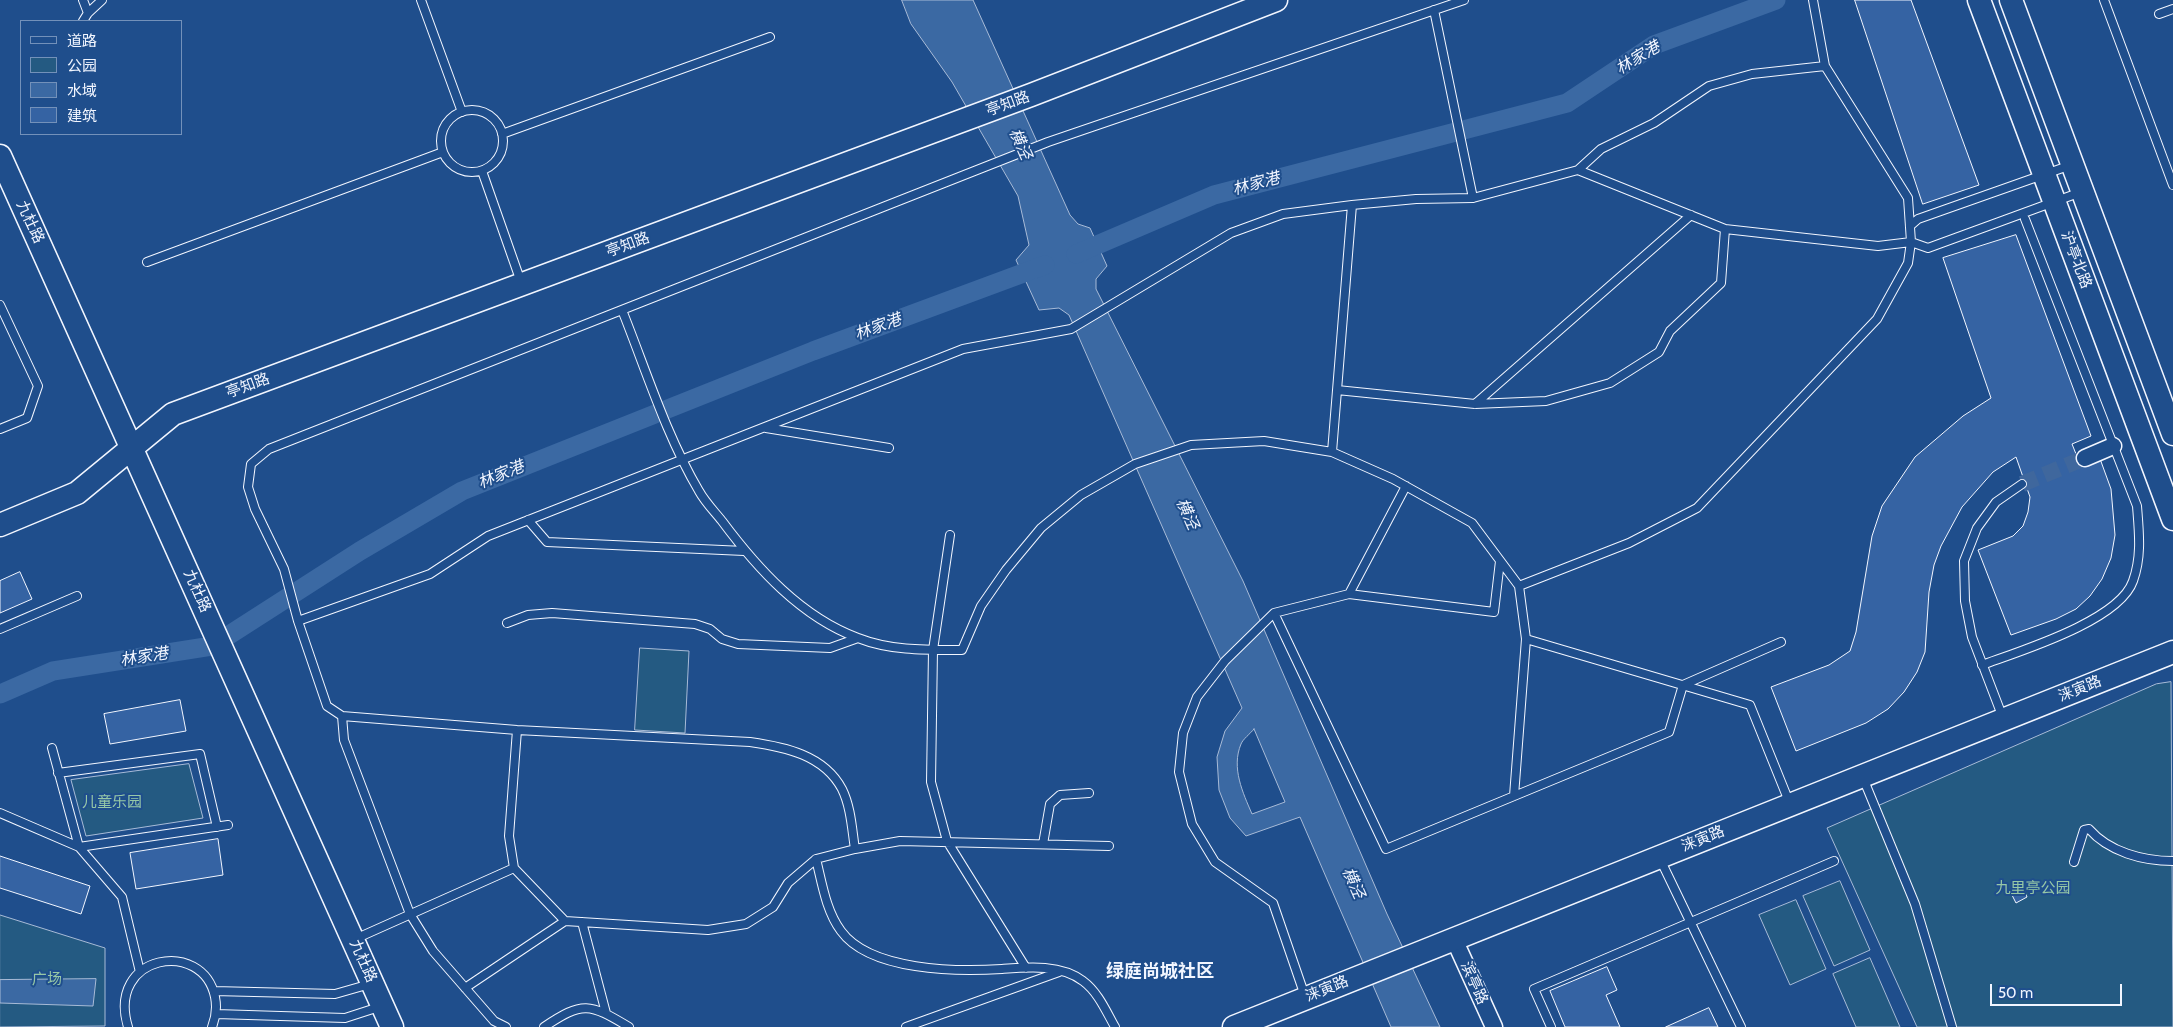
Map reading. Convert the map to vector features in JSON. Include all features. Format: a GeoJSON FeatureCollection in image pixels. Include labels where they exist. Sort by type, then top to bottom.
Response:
{"type":"FeatureCollection","features":[{"type":"Feature","properties":{"kind":"street","name":"亭知路"},"geometry":{"type":"LineString","coordinates":[[0,525],[77,493],[173,414],[1031,95],[1276,0]]}},
{"type":"Feature","properties":{"kind":"street","name":"沪亭北路"},"geometry":{"type":"LineString","coordinates":[[1979,0],[2173,519]]}},
{"type":"Feature","properties":{"kind":"street","name":"沪亭北路"},"geometry":{"type":"LineString","coordinates":[[2011,0],[2173,434]]}},
{"type":"Feature","properties":{"kind":"street","name":"九杜路"},"geometry":{"type":"LineString","coordinates":[[0,156],[392,1027]]}},
{"type":"Feature","properties":{"kind":"street"},"geometry":{"type":"LineString","coordinates":[[2085,458],[2113,446]]}},
{"type":"Feature","properties":{"kind":"street","name":"涞寅路"},"geometry":{"type":"LineString","coordinates":[[1234,1027],[1415,953],[2173,652]]}},
{"type":"Feature","properties":{"kind":"street","name":"滨亭路"},"geometry":{"type":"LineString","coordinates":[[1454,939],[1494,1027]]}},
{"type":"Feature","properties":{"kind":"lane"},"geometry":{"type":"LineString","coordinates":[[83,0],[88,13]]}},
{"type":"Feature","properties":{"kind":"lane"},"geometry":{"type":"LineString","coordinates":[[84,20],[88,13],[102,0]]}},
{"type":"Feature","properties":{"kind":"lane"},"geometry":{"type":"LineString","coordinates":[[421,0],[462,112]]}},
{"type":"Feature","properties":{"kind":"lane"},"geometry":{"type":"LineString","coordinates":[[855,849],[850,813],[842,789],[827,770],[807,756],[780,746],[750,742],[517,730],[342,716],[327,706],[298,621],[284,568],[255,509],[248,487],[251,464],[269,449],[1048,142],[1464,0]]}},
{"type":"Feature","properties":{"kind":"lane"},"geometry":{"type":"LineString","coordinates":[[1519,586],[1629,544],[1697,508],[1877,319],[1908,263],[1911,242],[1908,198],[1825,66],[1813,0]]}},
{"type":"Feature","properties":{"kind":"lane"},"geometry":{"type":"LineString","coordinates":[[2104,0],[2173,185]]}},
{"type":"Feature","properties":{"kind":"lane"},"geometry":{"type":"LineString","coordinates":[[2159,14],[2173,9]]}},
{"type":"Feature","properties":{"kind":"lane"},"geometry":{"type":"LineString","coordinates":[[1434,10],[1473,198]]}},
{"type":"Feature","properties":{"kind":"lane"},"geometry":{"type":"LineString","coordinates":[[502,134],[770,37]]}},
{"type":"Feature","properties":{"kind":"lane"},"geometry":{"type":"LineString","coordinates":[[298,621],[430,574],[488,536],[963,349],[1071,329],[1231,233],[1282,214],[1416,199],[1473,198],[1578,170],[1601,149],[1654,123],[1710,86],[1752,74],[1825,66]]}},
{"type":"Feature","properties":{"kind":"lane"},"geometry":{"type":"LineString","coordinates":[[462,112],[482,112],[498,125],[502,134],[501,152],[490,166],[482,170],[472,172],[455,167],[443,152],[441,143],[447,124],[462,112]]}},
{"type":"Feature","properties":{"kind":"lane"},"geometry":{"type":"LineString","coordinates":[[147,262],[443,152]]}},
{"type":"Feature","properties":{"kind":"lane"},"geometry":{"type":"LineString","coordinates":[[1910,226],[1918,219],[2072,164]]}},
{"type":"Feature","properties":{"kind":"lane"},"geometry":{"type":"LineString","coordinates":[[482,170],[522,284]]}},
{"type":"Feature","properties":{"kind":"lane"},"geometry":{"type":"LineString","coordinates":[[1578,170],[1725,229],[1878,246],[1911,242],[1928,248],[2082,191]]}},
{"type":"Feature","properties":{"kind":"lane"},"geometry":{"type":"LineString","coordinates":[[1332,452],[1352,205]]}},
{"type":"Feature","properties":{"kind":"lane"},"geometry":{"type":"LineString","coordinates":[[1476,404],[1691,215]]}},
{"type":"Feature","properties":{"kind":"lane"},"geometry":{"type":"LineString","coordinates":[[1982,665],[2072,630],[2109,611],[2133,583],[2141,548],[2137,506],[2025,219]]}},
{"type":"Feature","properties":{"kind":"lane"},"geometry":{"type":"LineString","coordinates":[[1337,390],[1476,404],[1546,401],[1610,383],[1659,352],[1670,331],[1720,283],[1725,229]]}},
{"type":"Feature","properties":{"kind":"lane"},"geometry":{"type":"LineString","coordinates":[[0,305],[38,386],[27,418],[0,429]]}},
{"type":"Feature","properties":{"kind":"lane"},"geometry":{"type":"LineString","coordinates":[[622,310],[674,440],[699,492],[744,551],[777,584],[818,618],[858,638],[902,649],[962,650],[982,606],[1006,570],[1040,528],[1081,495],[1135,464],[1190,445],[1264,441],[1332,452],[1406,486],[1472,523],[1519,586],[1526,639],[1514,796]]}},
{"type":"Feature","properties":{"kind":"lane"},"geometry":{"type":"LineString","coordinates":[[764,427],[889,448]]}},
{"type":"Feature","properties":{"kind":"lane"},"geometry":{"type":"LineString","coordinates":[[2003,720],[1972,636],[1965,601],[1964,561],[1977,528],[1996,502],[2022,484]]}},
{"type":"Feature","properties":{"kind":"lane"},"geometry":{"type":"LineString","coordinates":[[1349,594],[1406,486]]}},
{"type":"Feature","properties":{"kind":"lane"},"geometry":{"type":"LineString","coordinates":[[528,520],[547,542],[744,551]]}},
{"type":"Feature","properties":{"kind":"lane"},"geometry":{"type":"LineString","coordinates":[[950,535],[933,650],[931,782],[947,841],[1026,968]]}},
{"type":"Feature","properties":{"kind":"lane"},"geometry":{"type":"LineString","coordinates":[[1305,998],[1273,903],[1215,862],[1192,824],[1179,772],[1183,733],[1198,696],[1225,661],[1274,613],[1349,594],[1494,612],[1500,561]]}},
{"type":"Feature","properties":{"kind":"lane"},"geometry":{"type":"LineString","coordinates":[[0,629],[77,596]]}},
{"type":"Feature","properties":{"kind":"lane"},"geometry":{"type":"LineString","coordinates":[[507,623],[528,615],[552,613],[695,624],[710,629],[722,639],[738,644],[830,648],[858,638]]}},
{"type":"Feature","properties":{"kind":"lane"},"geometry":{"type":"LineString","coordinates":[[1274,613],[1386,849],[1669,732],[1683,685],[1781,642]]}},
{"type":"Feature","properties":{"kind":"lane"},"geometry":{"type":"LineString","coordinates":[[1526,639],[1750,705],[1790,805]]}},
{"type":"Feature","properties":{"kind":"lane"},"geometry":{"type":"LineString","coordinates":[[342,716],[344,740],[410,914],[433,951],[494,1021],[506,1027]]}},
{"type":"Feature","properties":{"kind":"lane"},"geometry":{"type":"LineString","coordinates":[[517,730],[509,836],[514,868],[565,921]]}},
{"type":"Feature","properties":{"kind":"lane"},"geometry":{"type":"LineString","coordinates":[[52,748],[79,848]]}},
{"type":"Feature","properties":{"kind":"lane"},"geometry":{"type":"LineString","coordinates":[[58,773],[200,754],[217,827]]}},
{"type":"Feature","properties":{"kind":"lane"},"geometry":{"type":"LineString","coordinates":[[1863,776],[1915,904],[1952,1027]]}},
{"type":"Feature","properties":{"kind":"lane"},"geometry":{"type":"LineString","coordinates":[[1043,844],[1050,804],[1060,796],[1090,793]]}},
{"type":"Feature","properties":{"kind":"lane"},"geometry":{"type":"LineString","coordinates":[[0,813],[79,848],[122,897],[140,972]]}},
{"type":"Feature","properties":{"kind":"lane"},"geometry":{"type":"LineString","coordinates":[[79,848],[228,825]]}},
{"type":"Feature","properties":{"kind":"lane"},"geometry":{"type":"LineString","coordinates":[[2074,862],[2084,830],[2089,829],[2098,839],[2113,848],[2133,855],[2173,861]]}},
{"type":"Feature","properties":{"kind":"lane"},"geometry":{"type":"LineString","coordinates":[[465,988],[565,921],[708,930],[746,924],[773,907],[788,883],[816,859],[855,849],[900,841],[1109,846]]}},
{"type":"Feature","properties":{"kind":"lane"},"geometry":{"type":"LineString","coordinates":[[1659,857],[1741,1027]]}},
{"type":"Feature","properties":{"kind":"lane"},"geometry":{"type":"LineString","coordinates":[[816,859],[828,906],[841,931],[860,950],[891,960],[932,968],[976,971],[1026,968],[1063,970],[1083,981],[1097,995],[1115,1027]]}},
{"type":"Feature","properties":{"kind":"lane"},"geometry":{"type":"LineString","coordinates":[[1551,1027],[1534,989],[1834,861]]}},
{"type":"Feature","properties":{"kind":"lane"},"geometry":{"type":"LineString","coordinates":[[353,939],[514,868]]}},
{"type":"Feature","properties":{"kind":"lane"},"geometry":{"type":"LineString","coordinates":[[582,922],[606,1013]]}},
{"type":"Feature","properties":{"kind":"lane"},"geometry":{"type":"LineString","coordinates":[[128,1027],[123,1012],[124,997],[130,983],[140,972],[160,962],[182,962],[195,968],[206,978],[214,991],[217,1005],[212,1027]]}},
{"type":"Feature","properties":{"kind":"lane"},"geometry":{"type":"LineString","coordinates":[[906,1027],[1063,970]]}},
{"type":"Feature","properties":{"kind":"lane"},"geometry":{"type":"LineString","coordinates":[[214,991],[335,994],[373,983]]}},
{"type":"Feature","properties":{"kind":"lane"},"geometry":{"type":"LineString","coordinates":[[216,1014],[345,1018],[383,1006]]}},
{"type":"Feature","properties":{"kind":"lane"},"geometry":{"type":"LineString","coordinates":[[544,1027],[569,1011],[588,1007],[606,1013],[629,1027]]}},
{"type":"Feature","properties":{"kind":"green space"},"geometry":{"type":"Polygon","coordinates":[[[640,648],[689,651],[685,733],[635,730],[640,648]]]}},
{"type":"Feature","properties":{"kind":"green space","name":"九里亭公园"},"geometry":{"type":"Polygon","coordinates":[[[2171,682],[2173,1027],[1917,1027],[1827,828],[2156,684],[2171,682]]]}},
{"type":"Feature","properties":{"kind":"green space","name":"儿童乐园"},"geometry":{"type":"Polygon","coordinates":[[[189,764],[203,818],[86,836],[71,780],[189,764]]]}},
{"type":"Feature","properties":{"kind":"green space"},"geometry":{"type":"Polygon","coordinates":[[[1840,881],[1870,950],[1834,966],[1803,896],[1840,881]]]}},
{"type":"Feature","properties":{"kind":"green space"},"geometry":{"type":"Polygon","coordinates":[[[1796,900],[1826,969],[1790,985],[1759,915],[1796,900]]]}},
{"type":"Feature","properties":{"kind":"green space","name":"广场"},"geometry":{"type":"Polygon","coordinates":[[[0,915],[105,948],[105,1026],[0,1027],[0,915]]]}},
{"type":"Feature","properties":{"kind":"green space"},"geometry":{"type":"Polygon","coordinates":[[[1870,958],[1900,1027],[1856,1027],[1833,974],[1870,958]]]}},
{"type":"Feature","properties":{"kind":"water","name":"横泾"},"geometry":{"type":"Polygon","coordinates":[[[902,0],[973,0],[1070,215],[1078,224],[1090,228],[1107,266],[1096,279],[1096,289],[1243,581],[1387,914],[1440,1027],[1391,1027],[1300,817],[1246,836],[1230,818],[1219,790],[1217,757],[1225,731],[1242,708],[1069,315],[1059,308],[1039,310],[1016,260],[1029,245],[1018,196],[952,82],[911,24],[902,0]],[[1254,729],[1243,740],[1237,762],[1239,780],[1252,814],[1285,802],[1254,729]]]}},
{"type":"Feature","properties":{"kind":"water"},"geometry":{"type":"Polygon","coordinates":[[[96,979],[93,1006],[0,1003],[0,980],[96,979]]]}},
{"type":"Feature","properties":{"kind":"building"},"geometry":{"type":"Polygon","coordinates":[[[1855,0],[1911,0],[1979,185],[1923,204],[1855,0]]]}},
{"type":"Feature","properties":{"kind":"building"},"geometry":{"type":"Polygon","coordinates":[[[2016,235],[2091,436],[2072,444],[2080,464],[2099,456],[2111,489],[2115,535],[2111,558],[2102,579],[2090,596],[2076,609],[2056,619],[2011,635],[1978,550],[2013,536],[2023,526],[2028,512],[2030,497],[2016,457],[1993,472],[1962,507],[1941,546],[1934,565],[1929,592],[1925,652],[1917,672],[1904,692],[1888,709],[1866,723],[1796,751],[1771,687],[1829,665],[1850,651],[1856,632],[1872,536],[1882,506],[1915,457],[1963,416],[1991,398],[1943,258],[2016,235]]]}},
{"type":"Feature","properties":{"kind":"building"},"geometry":{"type":"Polygon","coordinates":[[[20,572],[32,599],[0,613],[0,581],[20,572]]]}},
{"type":"Feature","properties":{"kind":"building"},"geometry":{"type":"Polygon","coordinates":[[[180,700],[186,731],[110,744],[104,714],[180,700]]]}},
{"type":"Feature","properties":{"kind":"building"},"geometry":{"type":"Polygon","coordinates":[[[218,839],[223,875],[136,889],[130,853],[218,839]]]}},
{"type":"Feature","properties":{"kind":"building"},"geometry":{"type":"Polygon","coordinates":[[[0,856],[90,886],[81,914],[0,888],[0,856]]]}},
{"type":"Feature","properties":{"kind":"building"},"geometry":{"type":"Polygon","coordinates":[[[2022,885],[2027,897],[2016,903],[2010,891],[2022,885]]]}},
{"type":"Feature","properties":{"kind":"building"},"geometry":{"type":"Polygon","coordinates":[[[1607,967],[1617,990],[1606,995],[1620,1027],[1565,1027],[1550,991],[1607,967]]]}},
{"type":"Feature","properties":{"kind":"building"},"geometry":{"type":"Polygon","coordinates":[[[1709,1008],[1718,1027],[1666,1027],[1709,1008]]]}},
{"type":"Feature","properties":{"kind":"waterway","name":"林家港"},"geometry":{"type":"LineString","coordinates":[[1076,254],[1214,195],[1567,103],[1654,45],[1776,0]]}},
{"type":"Feature","properties":{"kind":"waterway","name":"林家港"},"geometry":{"type":"LineString","coordinates":[[0,694],[53,671],[212,646],[360,551],[462,491],[813,351],[1045,265]]}},
{"type":"Feature","properties":{"kind":"tunnel"},"geometry":{"type":"LineString","coordinates":[[2022,484],[2085,458]]}},
{"type":"Feature","properties":{"kind":"district","name":"绿庭尚城社区"},"geometry":{"type":"Point","coordinates":[1160,972]}}]}
